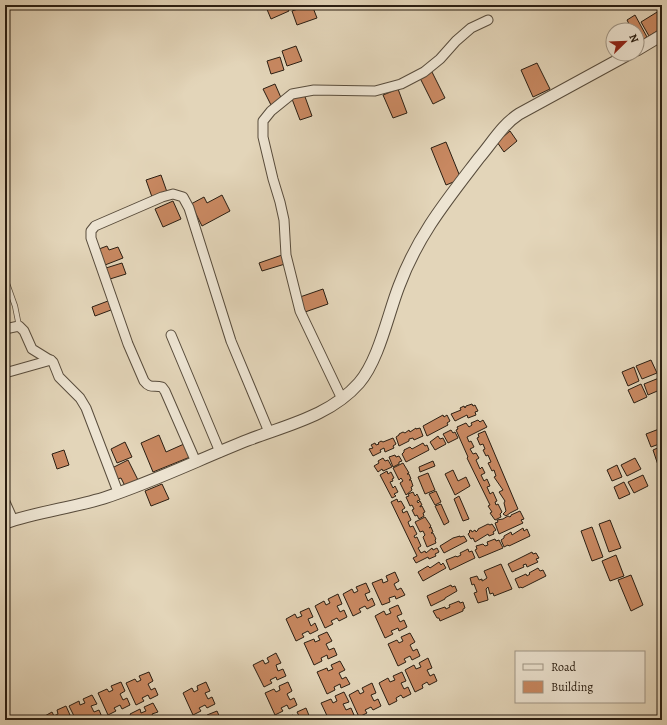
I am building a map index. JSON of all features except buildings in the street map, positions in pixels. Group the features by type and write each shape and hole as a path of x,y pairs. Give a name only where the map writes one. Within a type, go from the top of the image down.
{"street":[{"path":"342,398 300,311 286,255 284,220 263,137 263,121 271,111 292,94 314,90 375,91 401,84 424,72 440,59 456,41 471,28 488,20"},
{"path":"645,45 662,35"},
{"path":"5,502 9,521 72,507 118,492 269,432 310,418 342,398 367,373 374,358 399,285 410,258 422,236 434,217 503,126 519,114 614,62"},
{"path":"196,462 165,391 162,387 152,387 147,385 144,381 128,344 91,238 91,231 95,226 162,196 173,194 183,197 189,208 231,341 269,432"},
{"path":"5,329 19,326 24,331 32,348 53,362 59,377 80,398 86,408 118,492"},
{"path":"171,335 220,452"},
{"path":"5,373 51,360"}],"lane":[{"path":"5,278 15,306 19,326"}]}
